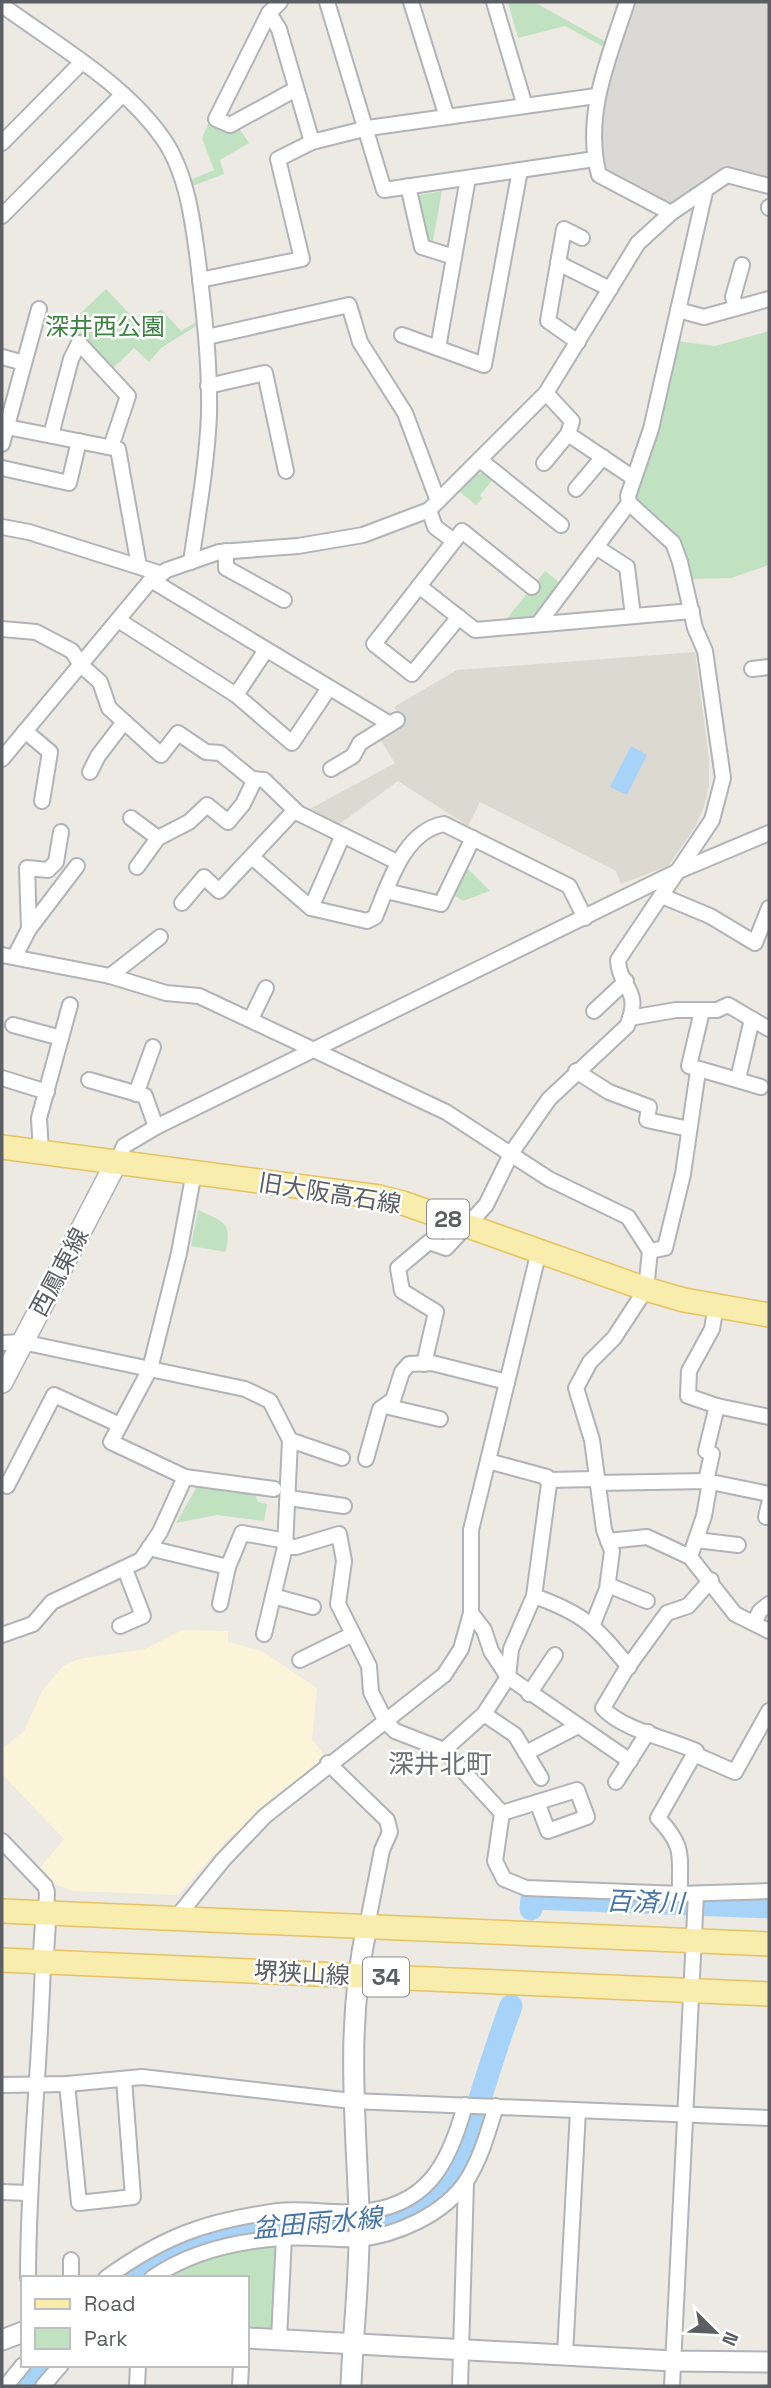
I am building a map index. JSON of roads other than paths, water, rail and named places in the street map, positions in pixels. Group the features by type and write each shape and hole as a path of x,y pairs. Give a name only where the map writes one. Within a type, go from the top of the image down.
{"main road":[{"name":"旧大阪高石線","path":"2,1147 379,1197 646,1289 716,1306 769,1315"},
{"name":"西鳳東線","path":"2,1382 12,1343 117,1161"},
{"name":"堺狭山線","path":"2,1911 769,1944"},
{"name":"堺狭山線","path":"2,1960 769,1994"}],"street":[{"path":"280,2 269,13 216,119 230,125 296,89"},
{"path":"327,2 368,128 384,190 595,159"},
{"path":"411,2 447,117"},
{"path":"494,2 525,106"},
{"path":"627,2 596,96 595,159 599,175 671,214"},
{"path":"2,5 122,94 165,141 184,187 193,222 207,337 208,386 206,457 191,562"},
{"path":"269,13 279,29 312,142"},
{"path":"2,143 81,63"},
{"path":"2,216 122,94"},
{"path":"200,280 302,259 278,159 312,142 368,128 596,96"},
{"path":"402,335 484,365 520,170"},
{"path":"2,760 80,664 157,577 226,551 298,546 363,535 433,505 546,393 638,243 671,214 727,175 769,186"},
{"path":"438,348 468,178"},
{"path":"408,186 422,247 454,257"},
{"path":"539,623 629,503 632,477 651,429 705,192"},
{"path":"578,342 548,321 564,229 582,237"},
{"path":"558,263 610,289"},
{"path":"736,308 733,298 742,265"},
{"path":"678,310 704,317 769,299"},
{"path":"207,337 349,305 360,342 405,413 433,505 435,527 454,541"},
{"path":"2,444 39,309"},
{"path":"51,435 71,359 79,344 128,396 111,447"},
{"path":"2,357 24,363"},
{"path":"208,386 265,373 286,471"},
{"path":"544,463 568,434 572,421 546,393"},
{"path":"7,426 118,449 139,566"},
{"path":"568,434 632,477"},
{"path":"2,468 69,483 79,441"},
{"path":"576,489 603,457"},
{"path":"481,460 561,525"},
{"path":"424,1364 436,1311 402,1291 398,1268 429,1242 446,1248 490,1199 512,1152 549,1099 626,1026 630,1018 632,993 618,966 621,952 712,820 723,778 705,651 673,543 629,503"},
{"path":"2,527 29,532 139,566 266,650 329,688 394,722 360,743 353,756 331,769"},
{"path":"459,617 412,674 374,644 462,531 532,587"},
{"path":"596,547 627,567 633,616"},
{"path":"226,551 226,568 284,600"},
{"path":"419,586 475,630 692,611"},
{"path":"118,620 236,695 292,743 329,688"},
{"path":"2,629 36,632 72,651 80,664 100,682 109,708 161,755 178,733 206,752 219,753 255,779 264,780 295,810 342,837 397,862"},
{"path":"236,695 266,650"},
{"path":"752,669 769,669"},
{"path":"90,772 98,756 124,722"},
{"path":"25,732 50,752 42,801"},
{"path":"137,867 158,838 189,822 207,805 228,821 243,804 255,779"},
{"path":"182,903 204,877 219,891 295,810"},
{"path":"131,818 158,838"},
{"path":"252,856 311,908 367,921 375,917 397,862 430,826 444,824 569,886 585,918"},
{"path":"29,929 27,868 48,870 56,862 61,832"},
{"path":"117,1161 124,1146 156,1127 676,872 769,833"},
{"path":"311,908 342,837"},
{"path":"386,891 441,904 473,838"},
{"path":"77,866 8,956 110,976 166,993 199,996 446,1112 558,1184 628,1217 650,1251 646,1289 614,1338 590,1362 576,1388 592,1440 597,1481 612,1551 608,1586 593,1624"},
{"path":"662,896 709,916 755,943 769,908"},
{"path":"110,976 160,937"},
{"path":"594,1011 626,981"},
{"path":"251,1019 266,988"},
{"path":"41,1152 39,1118 71,1005"},
{"path":"630,1018 676,1010 717,1010 727,1005 769,1029"},
{"path":"702,1011 689,1066 698,1071 761,1087"},
{"path":"738,1079 752,1019"},
{"path":"13,1025 61,1038"},
{"path":"136,1094 153,1047"},
{"path":"576,1071 609,1093 649,1107 647,1120 689,1129"},
{"path":"650,1251 665,1248 683,1174 698,1071"},
{"path":"2,1078 47,1092"},
{"path":"89,1080 145,1096 156,1127"},
{"path":"194,1172 179,1253 150,1369 111,1442 185,1477 274,1489"},
{"path":"177,1917 257,1824 328,1763 386,1722 444,1675 461,1649 471,1613 471,1530 539,1251"},
{"path":"716,1306 712,1329 689,1371 688,1396 769,1417"},
{"path":"12,1343 245,1389 270,1401 290,1440 289,1498 286,1544 264,1634"},
{"path":"366,1459 380,1409 393,1399 402,1372 409,1364 424,1364 507,1382"},
{"path":"2,1483 7,1486 54,1395 120,1425"},
{"path":"690,1557 708,1482 712,1454 706,1451 717,1405"},
{"path":"385,1406 440,1419"},
{"path":"290,1440 342,1458"},
{"path":"444,1749 484,1714 508,1677 512,1649 534,1595 547,1477 488,1461"},
{"path":"2,1635 33,1623 52,1602 141,1560 185,1477"},
{"path":"547,1480 708,1482 769,1494"},
{"path":"289,1498 344,1506"},
{"path":"769,1504 766,1517 769,1517"},
{"path":"220,1604 228,1567 242,1533 296,1547 339,1534 344,1561 338,1604 351,1635 369,1666 371,1692 386,1722 395,1731 444,1749 502,1813"},
{"path":"608,1541 647,1537 690,1557 711,1580 735,1614 743,1620 755,1621 769,1631"},
{"path":"696,1540 738,1545"},
{"path":"149,1548 228,1567"},
{"path":"120,1626 143,1616 125,1569"},
{"path":"680,1894 679,1845 676,1837 658,1818 696,1751 648,1731 623,1725 603,1708 667,1613 688,1606 711,1580"},
{"path":"608,1586 647,1601"},
{"path":"534,1595 567,1608 593,1624 629,1667"},
{"path":"273,1596 313,1607"},
{"path":"755,1621 760,1611 769,1604"},
{"path":"471,1613 484,1630 491,1651 508,1677 630,1761"},
{"path":"300,1660 351,1635"},
{"path":"529,1694 555,1655"},
{"path":"694,1754 736,1772 769,1712"},
{"path":"484,1714 515,1735 541,1778"},
{"path":"526,1753 578,1726"},
{"path":"617,1782 648,1731"},
{"path":"328,1763 387,1820 390,1832 382,1850 356,1976 352,2101 358,2226 351,2386"},
{"path":"502,1813 537,1802"},
{"path":"502,1813 495,1861 504,1879 526,1888 680,1894 696,1897 769,1891"},
{"path":"2,1841 45,1886 47,1892 38,2086 28,2193 28,2276"},
{"path":"672,2386 696,1897"},
{"path":"2,2085 38,2086 142,2077 352,2101 769,2118"},
{"path":"66,2084 79,2203 133,2197 124,2079"},
{"path":"156,2276 201,2252 231,2244 358,2226 409,2198 440,2171 456,2140 467,2105"},
{"path":"109,2276 158,2243 207,2223 281,2211 358,2226 384,2234 415,2222 441,2207 466,2182 483,2150 494,2106"},
{"path":"565,2354 578,2111"},
{"path":"460,2386 466,2182"},
{"path":"2,2192 28,2193"},
{"path":"279,2339 284,2237"},
{"path":"71,2260 71,2276"},
{"path":"2,2340 21,2333"},
{"path":"248,2338 673,2361 769,2361"},
{"path":"6,2386 21,2367"},
{"path":"43,2386 59,2367"},
{"path":"137,2386 138,2367"},
{"path":"240,2386 241,2367"}],"water":[{"path":"631,746 647,755 627,795 610,787"}],"waterway":[{"name":"百済川","path":"531,1909 532,1898 769,1907"},
{"name":"盆田雨水線","path":"128,2276 156,2257 215,2234 273,2224 369,2222 414,2209 434,2196 457,2169 465,2151 511,2006"},
{"name":"盆田雨水線","path":"22,2386 37,2367"}],"district":[{"name":"深井北町","path":"440,1764"}],"park label":[{"name":"深井西公園","path":"105,326"}]}
